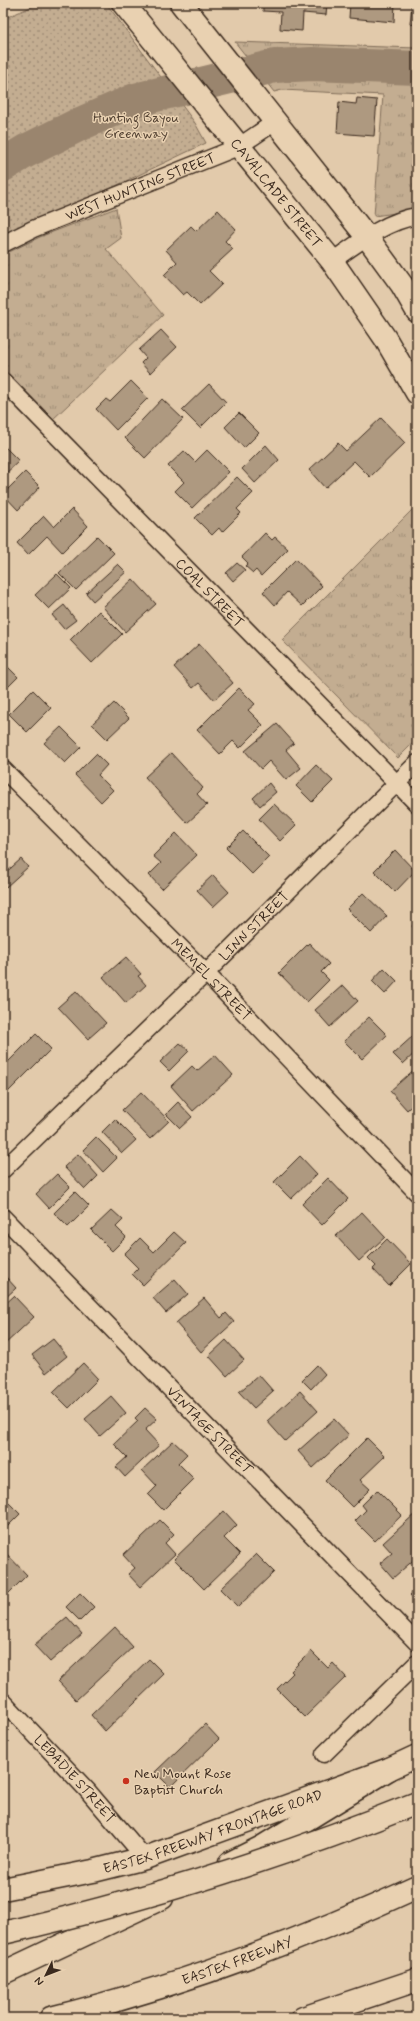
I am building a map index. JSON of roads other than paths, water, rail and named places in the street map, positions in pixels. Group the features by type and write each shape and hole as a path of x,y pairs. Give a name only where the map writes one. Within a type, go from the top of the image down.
{"main road":[{"name":"CAVALCADE STREET","path":"123,3 238,147 332,261 385,338 417,393"},
{"path":"181,3 367,237 402,285 417,311"},
{"name":"EASTEX FREEWAY FRONTAGE ROAD","path":"3,1889 93,1871 145,1858 389,1769 417,1756"},
{"path":"3,1973 110,1923 262,1847 389,1769"},
{"path":"3,1933 80,1915 213,1878 291,1852 417,1803"},
{"name":"EASTEX FREEWAY","path":"51,2018 142,1992 210,1970 335,1922 417,1887"},
{"path":"303,2018 417,1980"}],"street":[{"name":"WEST HUNTING STREET","path":"3,244 33,229 238,147 275,122"},
{"path":"332,261 367,237 402,218 417,216"},
{"name":"COAL STREET","path":"3,381 417,804"},
{"name":"LINN STREET","path":"3,1170 206,973 398,784 417,763"},
{"name":"MEMEL STREET","path":"3,769 206,973 417,1193"},
{"name":"VINTAGE STREET","path":"3,1217 417,1643"},
{"path":"324,1754 417,1663"},
{"name":"LEBADIE STREET","path":"3,1701 87,1790 145,1858"}],"waterway":[{"path":"3,165 26,151 78,125 135,100 275,66 312,64 417,68"}],"place":[{"name":"New Mount Rose Baptist Church","path":"126,1781"}],"park label":[{"name":"Hunting Bayou Greenway","path":"136,126"}]}
